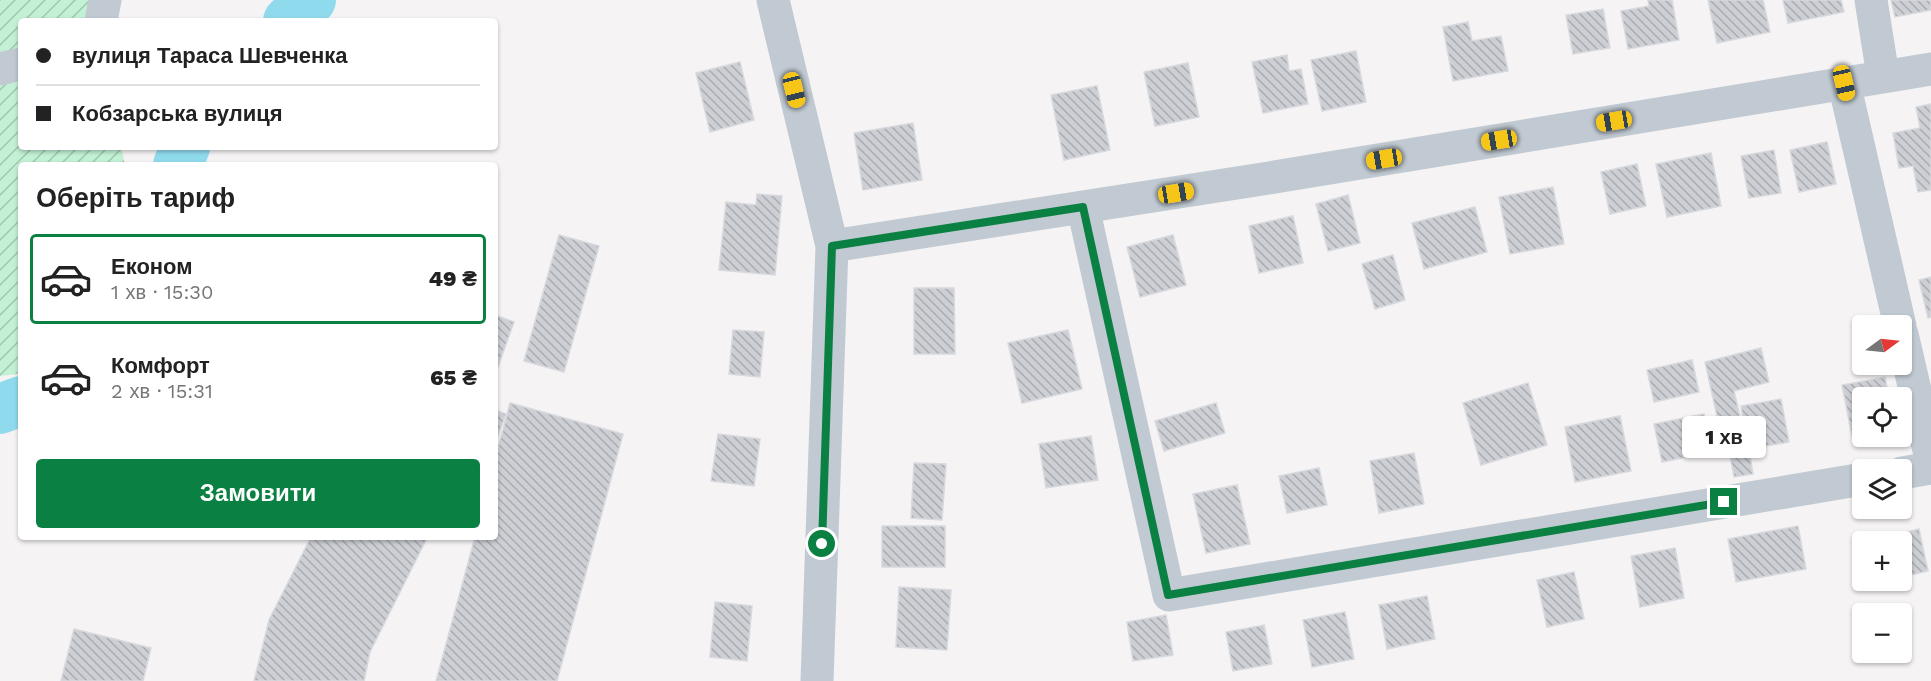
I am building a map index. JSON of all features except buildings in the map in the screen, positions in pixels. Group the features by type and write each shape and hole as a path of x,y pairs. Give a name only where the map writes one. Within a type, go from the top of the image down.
{"street":[{"path":"102,18 105,0"},
{"path":"772,0 832,246 817,681"},
{"path":"1871,0 1883,76"},
{"path":"0,69 18,65"},
{"path":"832,246 1931,69"},
{"path":"1844,83 1897,315"},
{"path":"1083,207 1168,595 1852,481"},
{"path":"1912,375 1931,459"},
{"path":"1912,471 1931,468"}],"green space":[{"path":"0,0 93,0 96,18 18,18 18,150 122,150 124,162 18,162 18,372 0,376"}],"waterway":[{"path":"291,18 311,0"},
{"path":"179,162 184,150"},
{"path":"0,409 18,402"}],"route":[{"path":"822,544 832,246 1083,207 1168,595 1724,502"}]}
